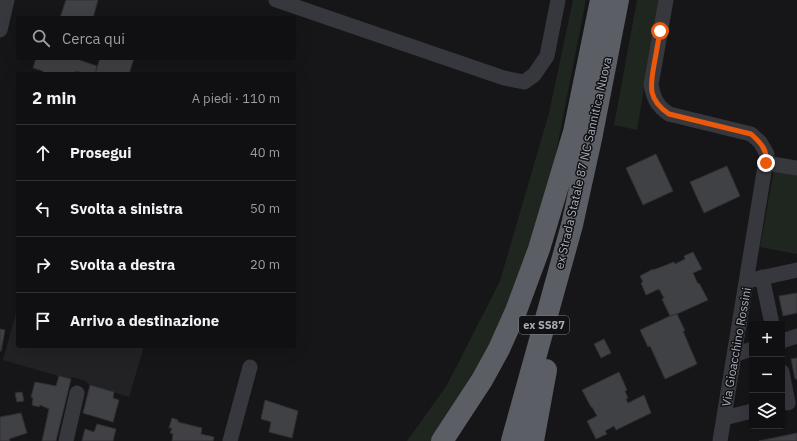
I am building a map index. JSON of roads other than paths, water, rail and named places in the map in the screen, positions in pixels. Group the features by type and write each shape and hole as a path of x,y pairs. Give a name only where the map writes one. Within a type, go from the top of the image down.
{"highway":[{"path":"593,44 594,0"},
{"name":"ex Strada Statale 87 NC Sannitica Nuova","path":"514,433 572,225 593,44 601,0"},
{"name":"ex Strada Statale 87 NC Sannitica Nuova","path":"582,136 618,0"},
{"path":"442,441 482,380 516,312 582,136 611,80 629,0"},
{"path":"533,441 549,350 565,277 572,225"}],"street":[{"path":"0,30 7,0"},
{"path":"276,0 504,78 524,82 534,75 547,56 558,0"},
{"path":"666,0 650,85 654,98 661,108 669,114 751,134 760,142 767,154 747,281"},
{"path":"766,163 797,168"},
{"name":"Via Gioacchino Rossini","path":"720,441 747,281 797,270"},
{"path":"762,277 771,321"},
{"path":"785,340 797,336"},
{"path":"734,355 749,351"},
{"path":"230,441 250,367"},
{"path":"785,385 789,402"},
{"path":"66,441 77,393"},
{"path":"724,418 749,412"}]}
